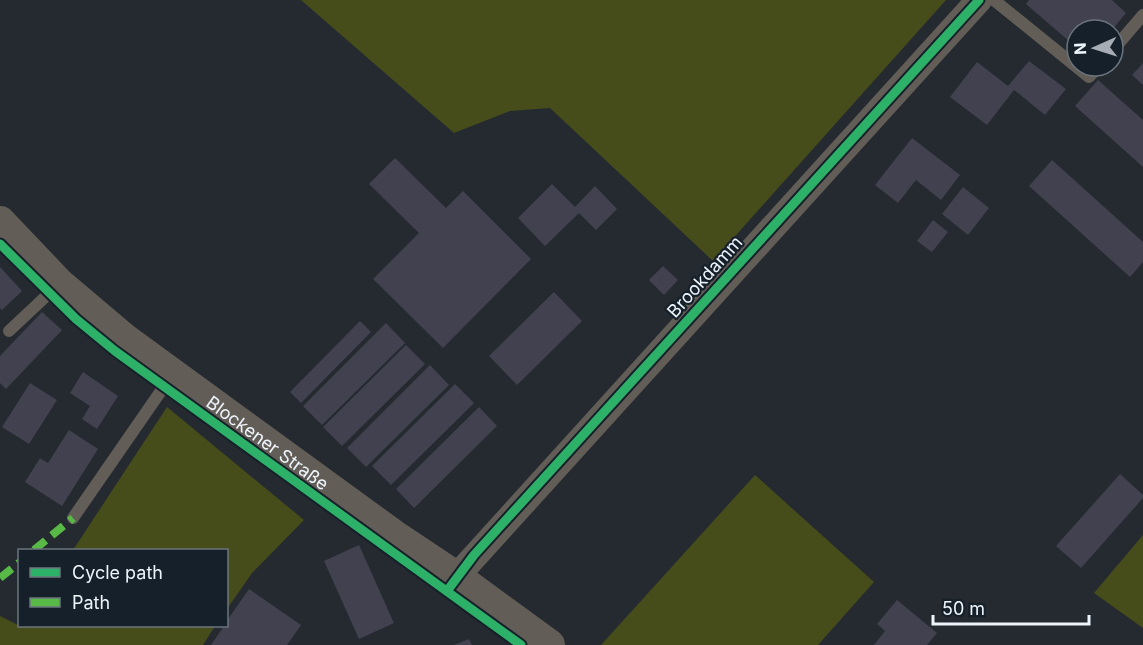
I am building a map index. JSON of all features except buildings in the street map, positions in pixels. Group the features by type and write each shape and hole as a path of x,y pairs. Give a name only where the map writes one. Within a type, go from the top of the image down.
{"street":[{"name":"Brookdamm","path":"456,577 979,0"},
{"name":"Blockener Straße","path":"0,222 59,284 124,339 393,535 456,577 549,645"}],"lane":[{"path":"994,0 1065,58"},
{"path":"1125,36 1143,15"},
{"path":"9,331 59,284"},
{"path":"73,518 173,374"}],"green space":[{"path":"301,0 946,0 713,261 550,108 510,111 454,133"},
{"path":"167,407 304,520 252,573 228,608 228,549 74,549"},
{"path":"755,475 874,582 818,645 601,645"},
{"path":"1143,535 1143,628 1094,593"},
{"path":"0,616 18,627 214,627 203,645 0,645"}],"marked path":[{"path":"35,549 73,518"},
{"path":"0,578 18,564"}],"cycle path":[{"path":"447,591 474,555 979,0"},
{"path":"0,244 76,319 115,351 521,645"}]}
